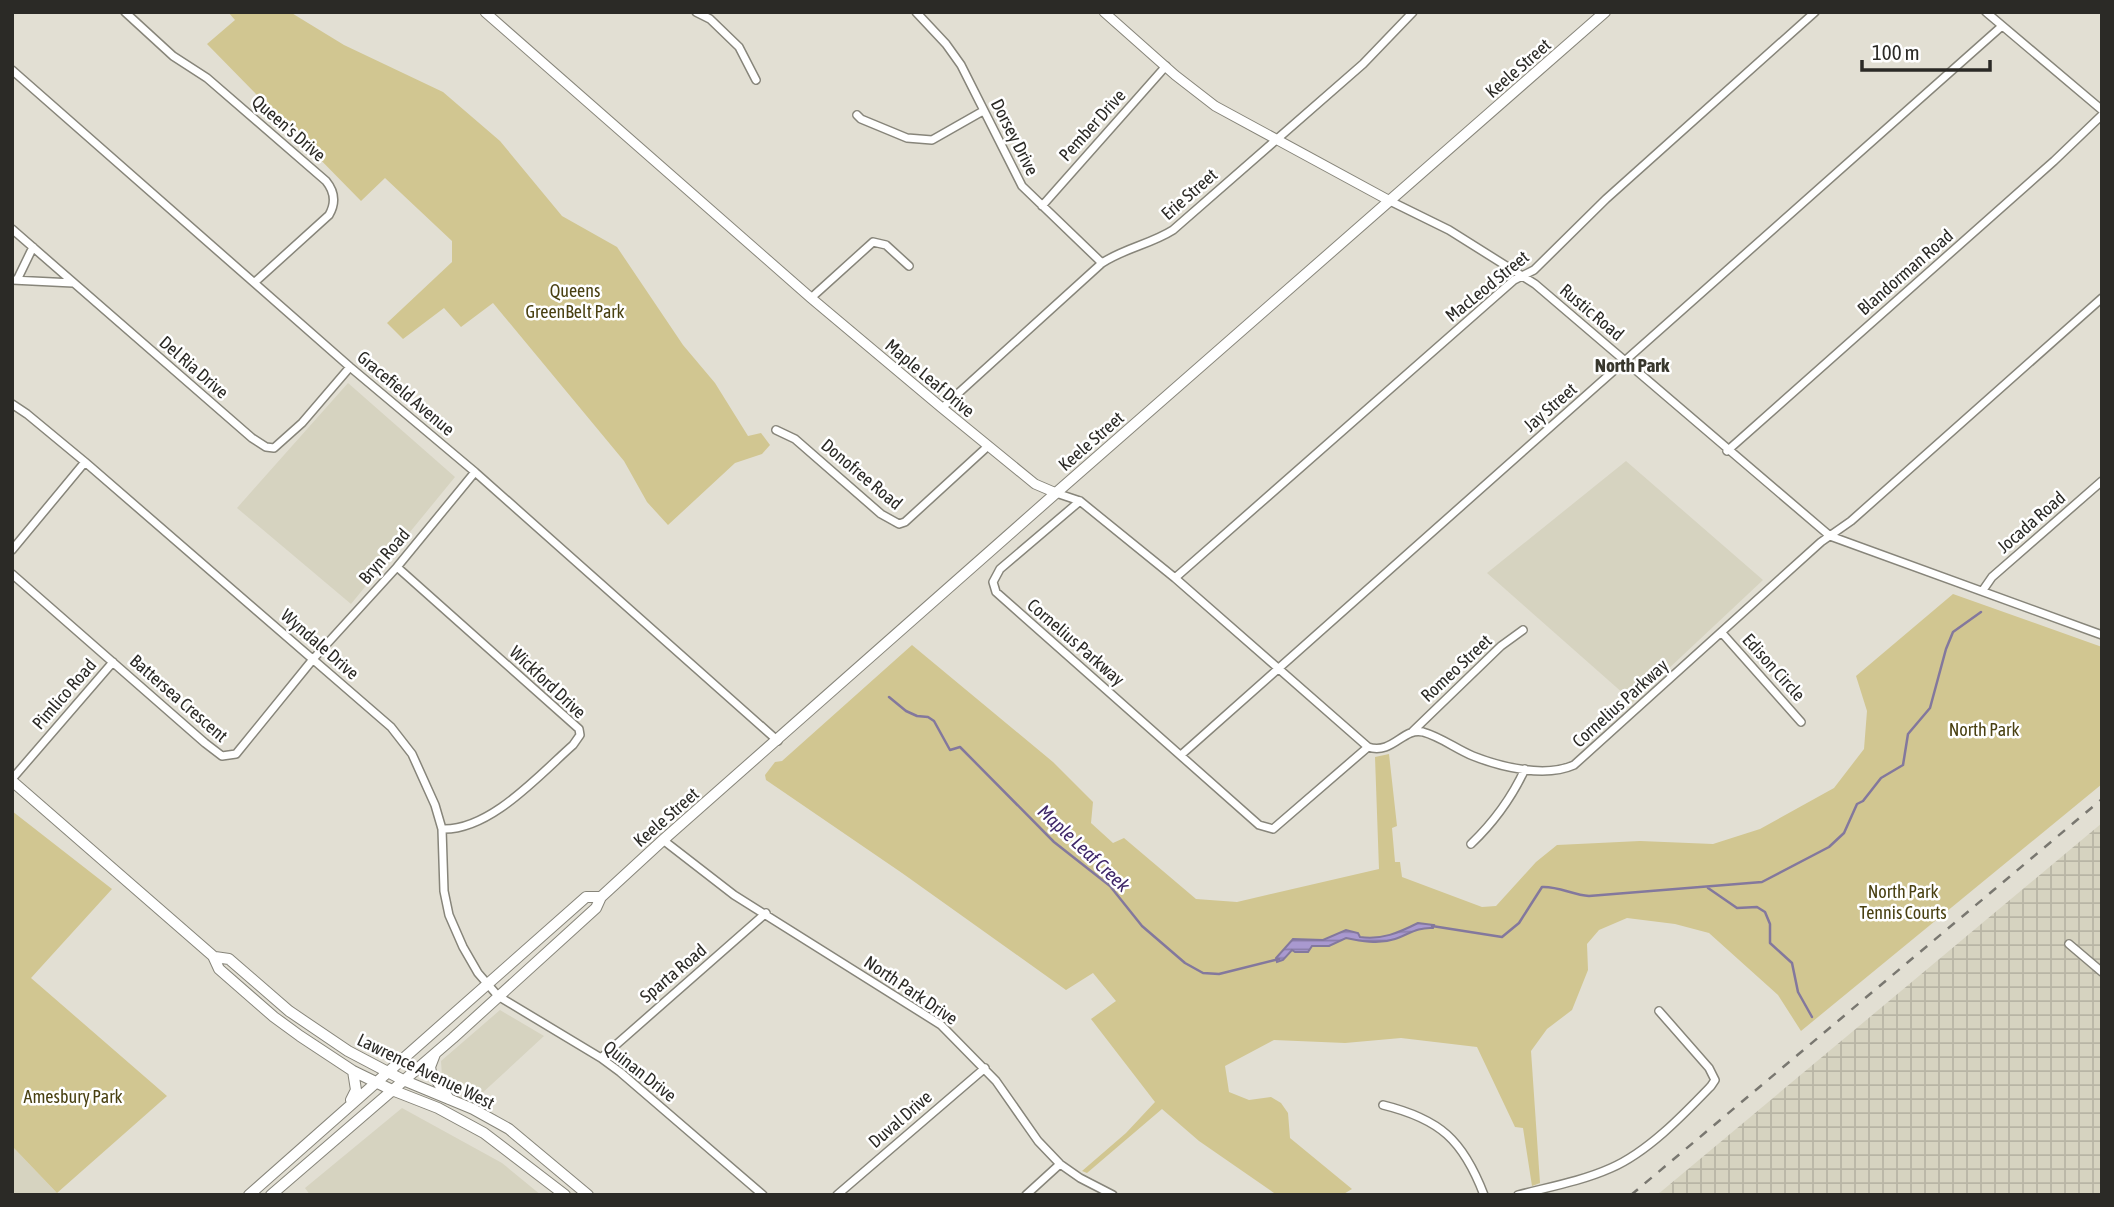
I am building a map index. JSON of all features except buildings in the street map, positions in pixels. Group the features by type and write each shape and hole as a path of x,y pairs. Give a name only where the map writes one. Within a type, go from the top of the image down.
{"main road":[{"name":"Keele Street","path":"271,1195 596,908 601,897 663,841 1605,12"},
{"name":"Lawrence Avenue West","path":"12,780 215,957 219,969 274,1017 353,1070 392,1090 438,1108 484,1133 565,1195"},
{"name":"Keele Street","path":"249,1195 586,897 601,897"},
{"name":"Lawrence Avenue West","path":"215,957 229,959 289,1011 348,1051 403,1080 473,1109 509,1129 588,1195"},
{"path":"437,1051 430,1067 433,1078 450,1100"},
{"path":"348,1107 356,1090 353,1070"},
{"path":"542,1175 548,1160"},
{"path":"278,1168 289,1179"}],"street":[{"name":"Queen's Drive","path":"125,12 175,58 207,78 325,180 332,190 334,203 329,215 256,282"},
{"name":"Maple Leaf Drive","path":"485,12 811,298 988,447 1035,484 1080,500 1175,578 1368,747"},
{"path":"696,12 710,19 739,47 756,80"},
{"name":"Dorsey Drive","path":"916,12 954,55 1021,186 1102,263"},
{"name":"Rustic Road","path":"1104,12 1215,106 1449,230 1524,277 1830,536 2102,635"},
{"name":"Erie Street","path":"942,408 1102,263 1126,249 1165,235 1173,229 1363,64 1413,12"},
{"name":"MacLeod Street","path":"1175,578 1514,280 1534,270 1606,199 1815,12"},
{"path":"1986,12 2102,110"},
{"name":"Jay Street","path":"1181,755 2002,26"},
{"name":"Pember Drive","path":"1042,206 1166,66"},
{"name":"Gracefield Avenue","path":"12,70 350,367 475,472 778,741"},
{"path":"858,115 861,119 907,138 932,140 984,111"},
{"name":"Blandorman Road","path":"1727,451 2102,116"},
{"name":"Del Ria Drive","path":"12,229 252,438 266,447 274,449 290,436 350,367"},
{"path":"811,298 873,242 886,245 909,266"},
{"path":"33,247 15,280 74,284"},
{"name":"Cornelius Parkway","path":"1080,500 1000,569 993,582 996,592 1259,825 1273,829 1368,747 1385,748 1413,731 1436,737 1472,756 1525,769 1545,771 1573,765 2102,298"},
{"name":"Wyndale Drive","path":"12,404 85,462 314,659 381,718 406,746 423,776 442,829 444,891 449,915 463,947 488,985"},
{"name":"Donofree Road","path":"776,429 795,439 881,514 899,524 905,522 988,447"},
{"path":"12,550 85,462"},
{"name":"Bryn Road","path":"314,659 397,567 475,472"},
{"name":"Jocada Road","path":"1983,590 1992,578 2102,481"},
{"name":"Wickford Drive","path":"397,567 579,729 580,735 573,745 489,817 465,827 442,829"},
{"name":"Battersea Crescent","path":"12,574 222,756 236,754 314,659"},
{"name":"Romeo Street","path":"1413,731 1492,654 1523,629"},
{"name":"Edison Circle","path":"1722,633 1801,722"},
{"name":"Pimlico Road","path":"12,780 113,662"},
{"path":"1471,844 1500,811 1525,769"},
{"name":"North Park Drive","path":"663,841 717,884 941,1025 985,1068 1038,1141 1060,1164 1113,1195"},
{"name":"Sparta Road","path":"601,1058 766,913"},
{"path":"2069,944 2102,971"},
{"name":"Quinan Drive","path":"488,985 498,996 601,1058 763,1195"},
{"path":"1518,1195 1614,1167 1638,1153 1711,1086 1715,1080 1709,1068 1659,1011"},
{"name":"Duval Drive","path":"836,1195 985,1068"},
{"path":"1383,1105 1426,1118 1451,1136 1473,1166 1484,1195"},
{"path":"1026,1195 1060,1164"}],"shaded area":[{"path":"348,383 455,477 351,604 237,508"},
{"path":"1626,461 1763,580 1633,702 1487,573"},
{"path":"2102,823 2102,1195 1657,1195"},
{"path":"1418,923 1434,925 1433,928 1418,930 1388,941 1370,942 1346,938 1329,946 1312,946 1308,952 1292,950 1283,960 1277,962 1276,958 1293,939 1323,940 1346,930 1358,933 1360,937 1383,937"},
{"path":"500,1010 544,1036 479,1096 442,1076 441,1061"},
{"path":"402,1108 502,1163 541,1195 310,1195 305,1188"},
{"path":"12,1146 57,1193 12,1195"}],"green space":[{"name":"Queens GreenBelt Park","path":"228,12 290,12 344,45 443,92 500,141 562,216 617,247 683,345 715,383 748,436 761,433 770,445 762,454 735,463 668,525 647,502 624,461 493,303 461,327 444,308 403,339 387,323 452,262 452,241 385,178 361,201 207,44 235,20"},
{"name":"North Park","path":"1953,594 2102,647 2102,784 1801,1031 1778,995 1709,933 1675,924 1627,918 1599,930 1587,944 1588,970 1572,1010 1547,1029 1531,1051 1540,1183 1532,1186 1523,1128 1515,1127 1477,1047 1401,1038 1345,1043 1274,1040 1225,1066 1229,1092 1249,1100 1271,1097 1281,1103 1288,1113 1290,1138 1352,1189 1342,1195 1277,1195 1199,1141 1162,1109 1087,1173 1082,1171 1126,1133 1155,1102 1091,1019 1116,1001 1093,973 1066,990 766,780 765,775 775,762 782,761 912,645 1053,762 1093,802 1091,823 1113,843 1124,838 1196,899 1237,902 1379,869 1375,757 1389,754 1397,826 1392,828 1395,862 1400,862 1402,877 1482,907 1496,906 1536,862 1557,845 1640,841 1713,844 1760,829 1834,788 1864,749 1867,711 1856,676"},
{"name":"Amesbury Park","path":"12,811 112,889 31,978 167,1096 57,1193 12,1146"}],"waterway":[{"path":"1432,926 1502,937 1519,923 1542,887 1589,896 1762,882 1829,847 1844,833 1857,804 1863,801 1881,778 1903,765 1908,734 1930,708 1953,632 1981,612"},
{"name":"Maple Leaf Creek","path":"889,697 906,711 934,721 950,750 960,747 1054,842 1110,886 1142,926 1185,963 1203,973 1219,974 1279,959"},
{"path":"1708,888 1737,908 1757,907 1765,912 1770,924 1770,943 1792,963 1798,992 1812,1017"}],"railway":[{"path":"1631,1195 2102,799"}],"district":[{"name":"North Park","path":"1632,365"}],"park label":[{"name":"North Park Tennis Courts","path":"1903,901"}]}
